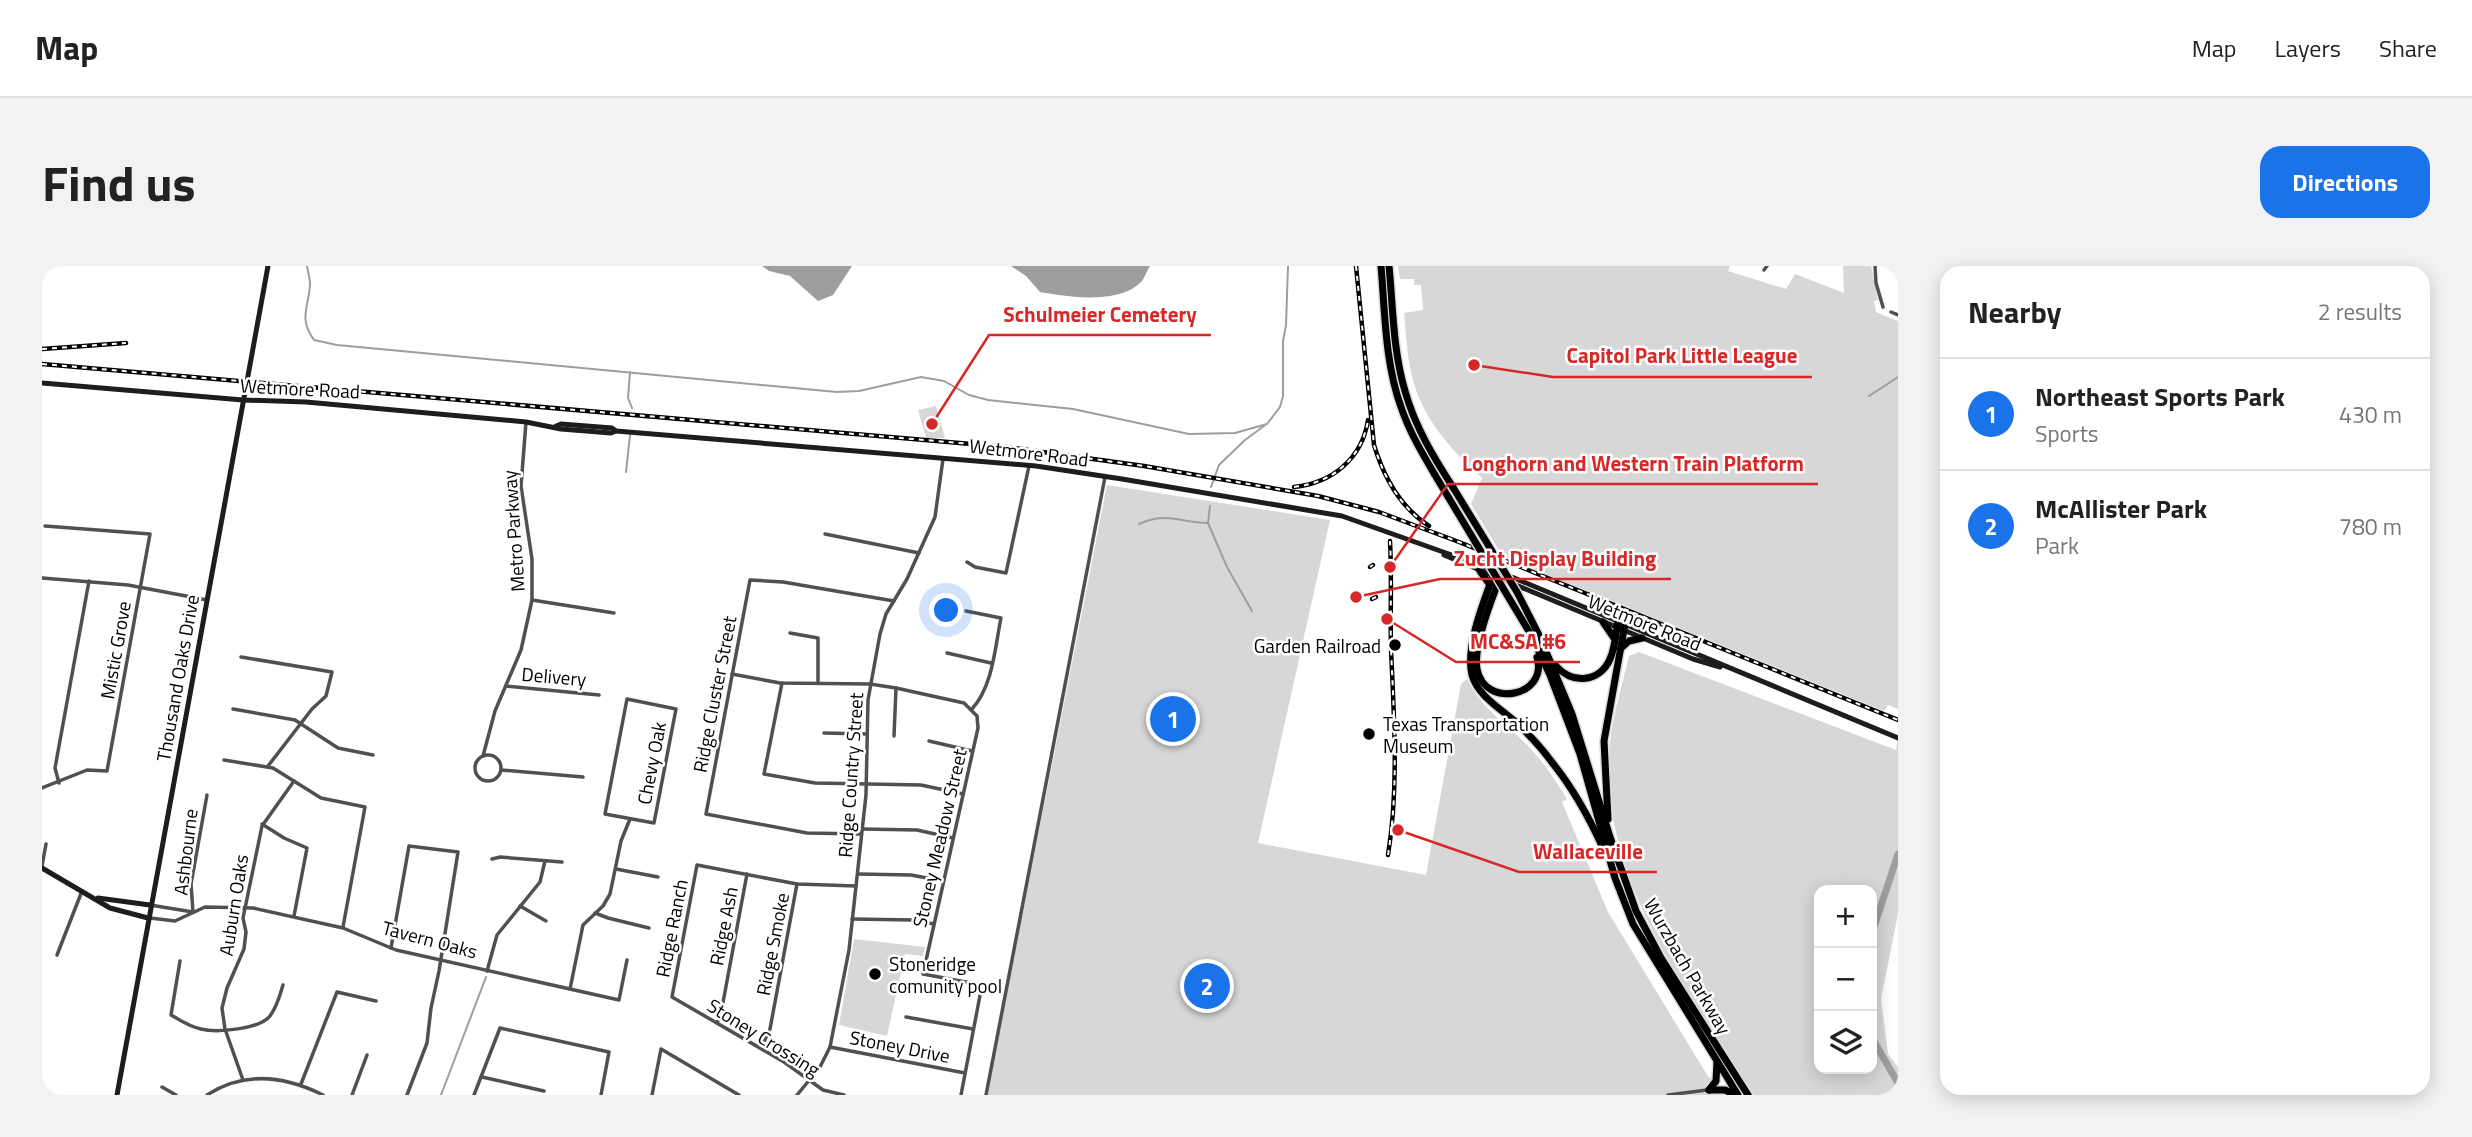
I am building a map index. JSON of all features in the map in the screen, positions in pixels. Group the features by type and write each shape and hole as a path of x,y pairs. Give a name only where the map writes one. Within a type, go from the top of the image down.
{"highway":[{"name":"Wurzbach Parkway","path":"1381,266 1391,365 1400,404 1415,441 1530,633 1550,675 1580,754 1615,878 1638,935 1737,1095"},
{"name":"Wurzbach Parkway","path":"1389,266 1399,361 1405,391 1426,444 1517,592 1540,637 1587,758 1627,890 1648,934 1748,1095"},
{"path":"1480,571 1490,585"},
{"path":"1498,575 1477,665 1480,676 1490,690 1510,695 1533,683 1539,662 1530,633"},
{"path":"1498,575 1490,585 1473,647 1473,678 1483,694 1533,740 1569,784 1588,817 1615,878"},
{"path":"1493,595 1505,586 1514,585"},
{"path":"1602,622 1615,640"},
{"path":"1550,661 1567,676 1578,680 1588,679 1606,666 1621,625"},
{"path":"1610,837 1604,741 1621,625"},
{"path":"1619,650 1629,641 1642,638"},
{"path":"1709,1090 1717,1077 1717,1061"},
{"path":"1709,1090 1725,1090 1737,1095"}],"main road":[{"name":"Thousand Oaks Drive","path":"117,1095 268,266"},
{"name":"Wetmore Road","path":"42,383 243,401 306,402 1030,466 1315,510 1342,516 1430,547 1621,625 1696,652 1733,671 1898,738"},
{"name":"Wetmore Road","path":"1430,547 1602,622 1621,625 1642,638 1693,659 1733,671"},
{"name":"Tavern Oaks","path":"42,867 110,908 148,918"},
{"name":"Tavern Oaks","path":"95,898 150,905"}],"street":[{"path":"1875,266 1876,283 1884,307"},
{"path":"1891,312 1898,315"},
{"name":"Metro Parkway","path":"482,756 492,721 521,650 532,600 531,559 521,486 526,422"},
{"name":"Ridge Country Street","path":"797,1095 824,1060 830,1047 849,950 867,784 870,684 880,634 886,614 919,553 937,508 943,459"},
{"path":"967,562 975,567 1006,573 1030,466"},
{"path":"986,1095 1105,477"},
{"name":"Mistic Grove","path":"44,526 150,534 107,771 87,771 59,783"},
{"path":"825,534 919,553"},
{"path":"42,578 140,587 207,600"},
{"name":"Ridge Cluster Street","path":"862,832 807,833 706,814 750,580 783,582 894,601"},
{"path":"42,788 59,783 55,768 89,582"},
{"path":"532,600 614,613"},
{"path":"732,674 782,683 870,684 958,702 972,709 983,695 1001,618 966,611"},
{"path":"790,633 818,638 818,683"},
{"path":"947,653 991,663"},
{"path":"242,657 332,672 326,696 268,766"},
{"path":"782,683 764,774 808,783 921,785 963,794"},
{"name":"Delivery","path":"506,686 599,695"},
{"path":"894,736 896,688"},
{"name":"Chevy Oak","path":"626,699 676,709 654,823 629,818 605,814 626,699"},
{"path":"233,709 287,717 302,722 338,748 373,755"},
{"name":"Stoney Meadow Street","path":"972,709 978,725 923,974 982,985 974,1029"},
{"path":"824,733 867,734"},
{"path":"929,741 972,751"},
{"path":"491,755 498,758 501,770 498,777 491,780 480,778 475,764 482,756 491,755"},
{"path":"224,760 268,766 281,771 321,798 365,807 343,928"},
{"path":"501,770 583,777"},
{"name":"Auburn Oaks","path":"243,1080 225,1029 224,998 244,949 246,907 262,824 295,781"},
{"name":"Ashbourne","path":"193,912 191,884 207,795"},
{"path":"570,989 583,925 610,894 621,841 629,818"},
{"path":"262,824 307,848 294,916"},
{"path":"862,832 917,830 953,838"},
{"path":"42,867 46,844"},
{"path":"391,948 409,846 458,852 427,1043 407,1095"},
{"path":"492,859 500,857 562,862"},
{"path":"487,971 497,935 540,882 545,861"},
{"name":"Ridge Ranch","path":"672,997 697,865 747,874"},
{"path":"616,869 658,877"},
{"path":"747,874 797,884 856,886"},
{"name":"Ridge Ash","path":"717,1023 747,874"},
{"path":"858,874 911,875 943,881"},
{"name":"Ridge Smoke","path":"761,1048 770,1029 797,884"},
{"path":"57,955 82,891"},
{"name":"Tavern Oaks","path":"150,905 193,912"},
{"name":"Tavern Oaks","path":"148,918 175,921 193,912 216,906 246,907 343,928 391,948 619,1000 626,960"},
{"path":"520,906 546,921"},
{"path":"595,913 649,928"},
{"path":"852,919 913,920 934,924"},
{"path":"180,961 171,1015 198,1029 255,1025 268,1018 275,1008 283,985"},
{"path":"301,1084 337,992 376,1001"},
{"name":"Stoney Crossing","path":"672,997 792,1067 822,1090 844,1095"},
{"path":"906,1017 974,1029 961,1095"},
{"path":"474,1095 500,1028 609,1052 601,1095"},
{"name":"Stoney Drive","path":"830,1047 965,1073"},
{"path":"652,1095 661,1049 739,1095"},
{"path":"352,1095 367,1055"},
{"path":"482,1077 544,1091"},
{"path":"206,1095 243,1080 274,1078 301,1084 323,1095"},
{"path":"162,1087 176,1095"},
{"path":"1668,1095 1709,1090"}],"shaded area":[{"path":"762,266 852,266 833,295 818,301 790,276 769,271"},
{"path":"1011,266 1150,266 1142,281 1132,289 1121,294 1093,297 1040,292 1026,276"},
{"path":"1398,266 1730,266 1728,271 1786,289 1795,274 1844,293 1843,266 1871,266 1878,300 1874,301 1876,312 1898,321 1898,709 1888,705 1884,711 1503,557 1471,504 1482,478 1438,431 1415,388 1404,313 1423,310 1421,285 1414,285 1414,279 1400,279"},
{"path":"936,406 945,438 926,438 918,410"},
{"path":"1107,485 1330,520 1258,843 1426,875 1461,684 1467,679 1484,705 1535,754 1567,799 1562,802 1608,912 1709,1078 1713,1077 1724,1095 987,1095"},
{"path":"1639,652 1896,750 1898,737 1898,914 1881,999 1888,1054 1898,1067 1898,1095 1754,1095 1674,970 1630,880 1616,832 1609,784 1611,734 1629,656"},
{"path":"854,939 925,947 923,956 905,954 887,1036 839,1025"}],"waterway":[{"path":"307,266 310,284 306,325 314,340 337,345 837,392 859,391 921,377 944,381 969,395 988,400 1073,409 1189,434 1235,433 1267,424 1280,407 1283,396 1283,341 1288,266"},
{"path":"630,372 628,398 632,408"},
{"path":"1869,396 1898,377"},
{"path":"1211,487 1219,465 1264,426"},
{"path":"626,472 630,435"},
{"path":"1210,506 1208,523 1227,567 1252,611"},
{"path":"1139,524 1157,518 1208,523"},
{"path":"1877,918 1898,854"},
{"path":"441,1095 486,977"},
{"path":"1877,1047 1898,1083"}],"railway":[{"path":"1356,266 1374,445 1394,491 1401,501 1429,526"},
{"path":"42,349 126,343"},
{"path":"42,364 1006,447 1144,466 1318,496 1379,512 1459,542 1898,720"},
{"path":"1294,487 1321,480 1343,467 1359,446 1368,420"},
{"path":"1388,855 1394,804 1395,752 1390,541"},
{"path":"1372,599 1376,597"}],"place":[{"name":"Capitol Park Little League","path":"1474,365"},
{"name":"Schulmeier Cemetery","path":"932,424"},
{"name":"Longhorn and Western Train Platform","path":"1390,567"},
{"name":"Zucht Display Building","path":"1356,597"},
{"name":"MC&SA #6","path":"1387,619"},
{"name":"Garden Railroad","path":"1395,645"},
{"name":"Northeast Sports Park","path":"1173,719"},
{"name":"Texas Transportation Museum","path":"1369,734"},
{"name":"Wallaceville","path":"1398,830"},
{"name":"Stoneridge comunity pool","path":"875,974"},
{"name":"McAllister Park","path":"1207,986"}]}
